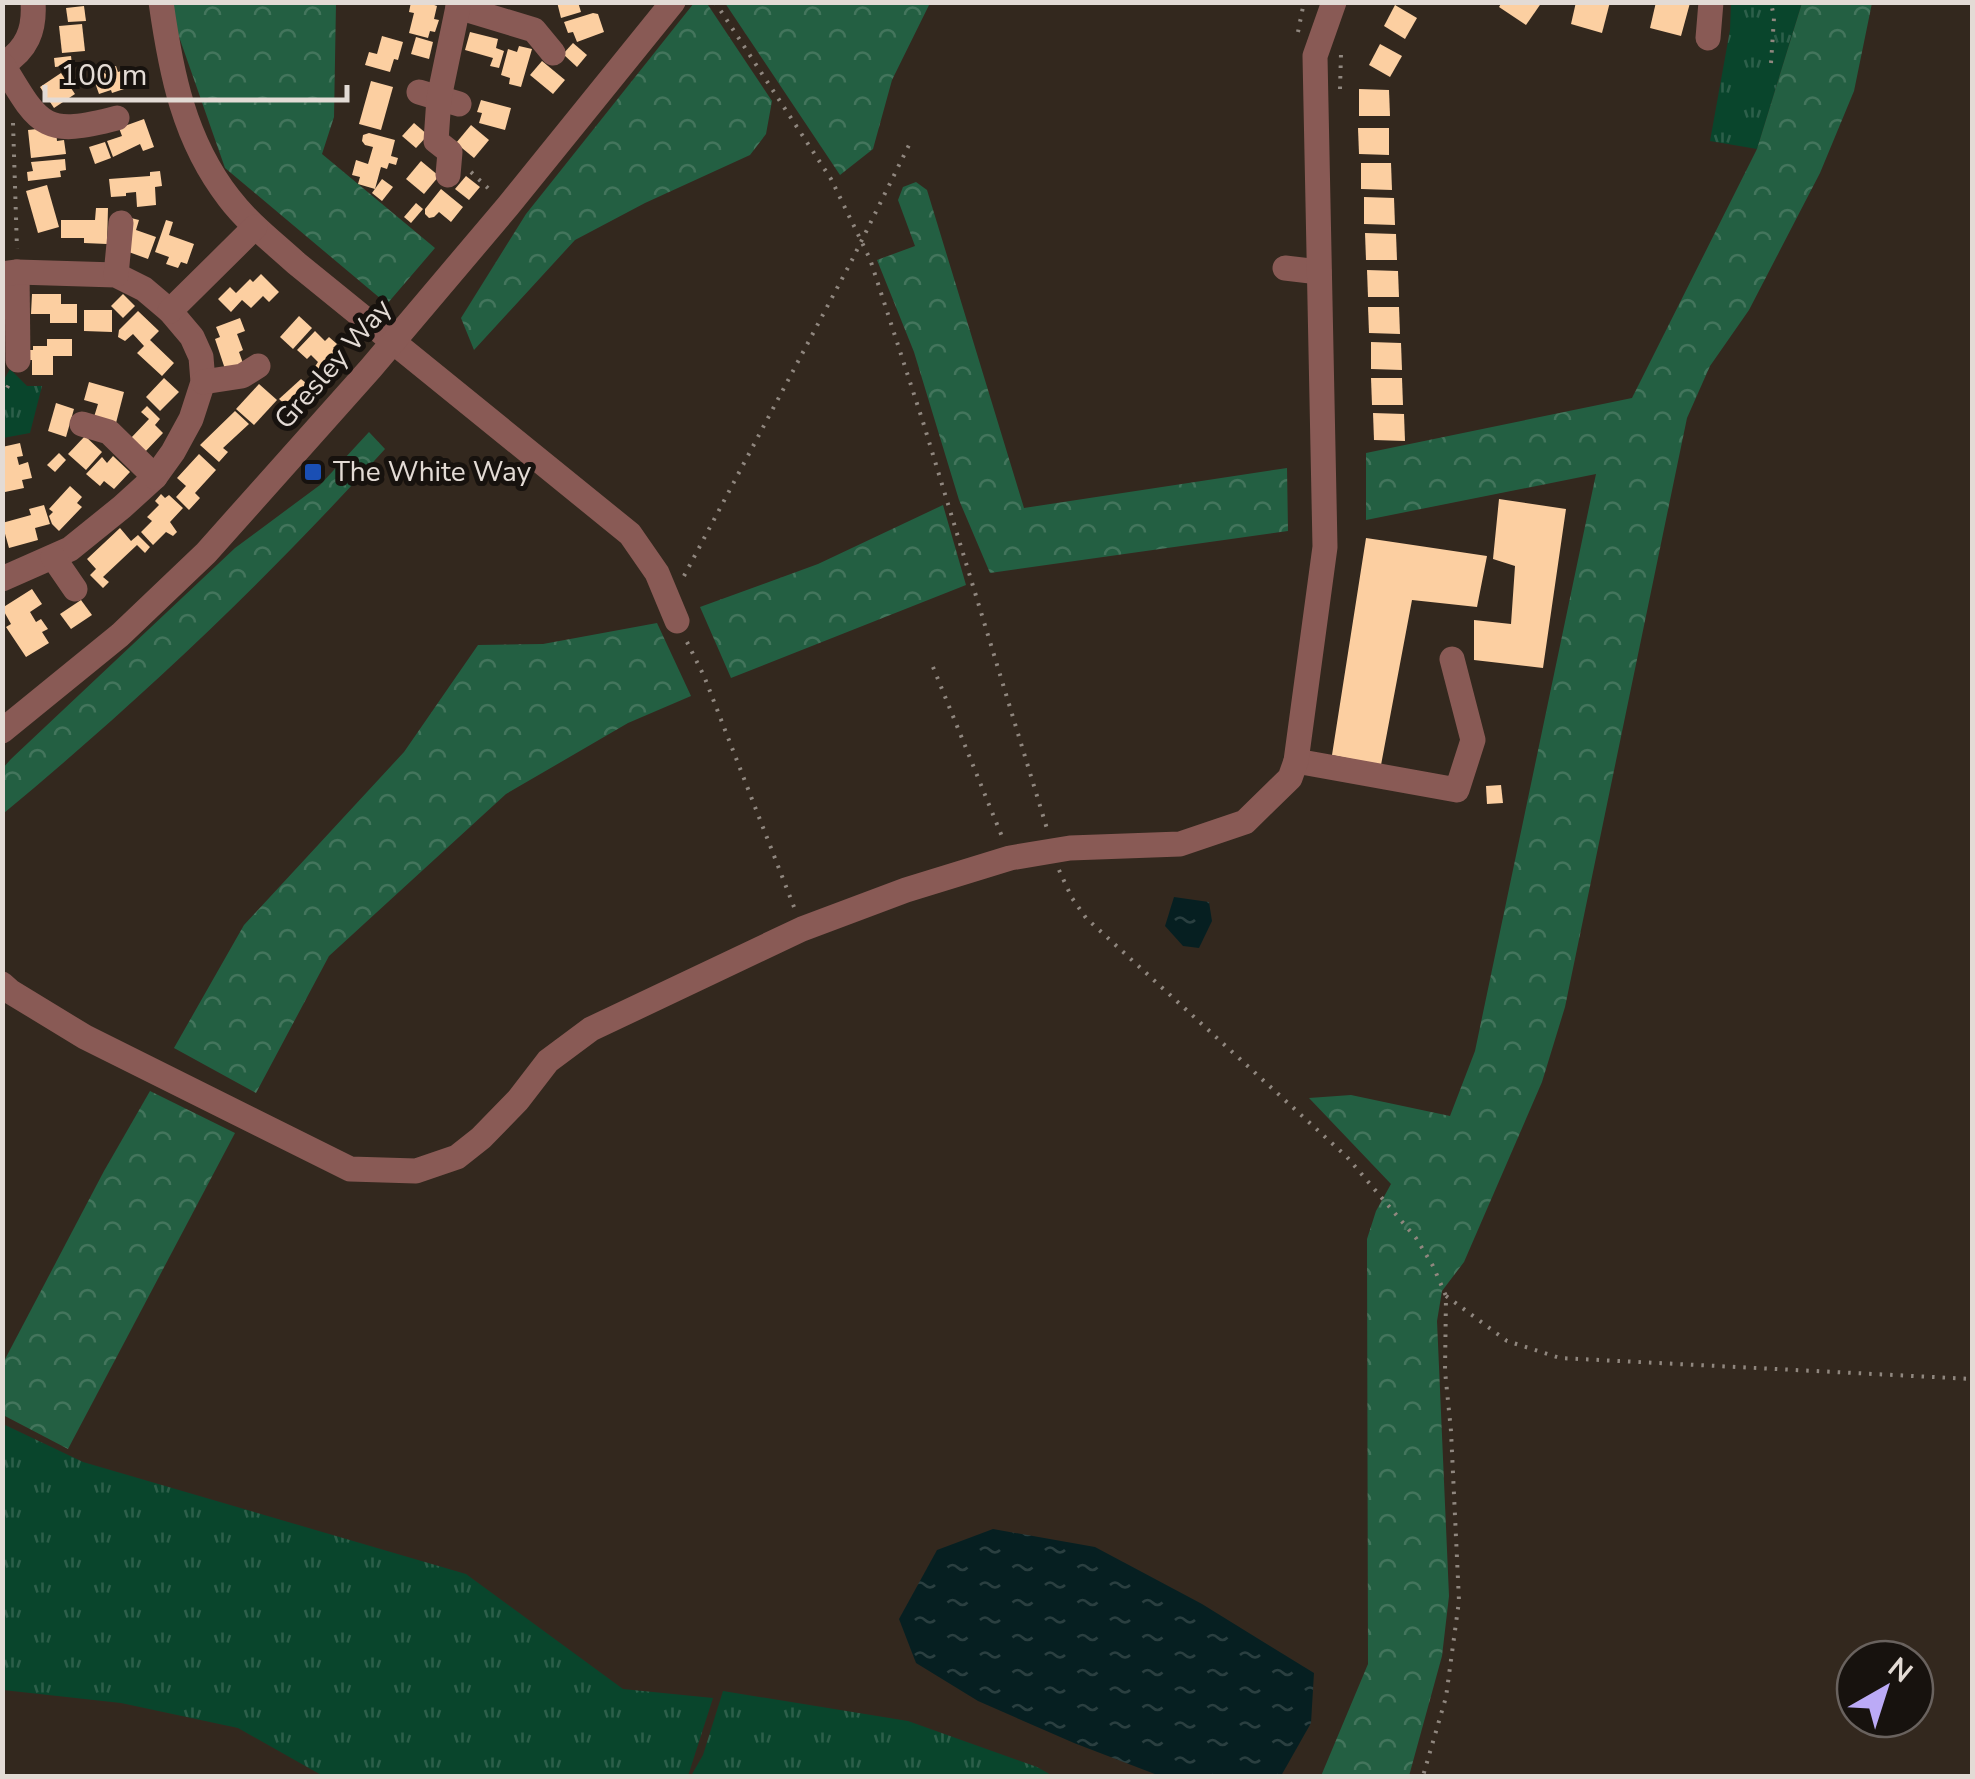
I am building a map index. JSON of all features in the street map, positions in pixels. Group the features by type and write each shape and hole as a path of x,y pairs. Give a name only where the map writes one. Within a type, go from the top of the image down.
{"street":[{"path":"33,2 29,38 18,54 3,65 26,103 54,127 86,126 117,118"},
{"path":"160,2 170,67 190,130 231,200 255,227 630,534 657,574 676,621"},
{"name":"Gresley Way","path":"2,730 120,635 206,552 394,341 673,2"},
{"path":"2,984 86,1037 350,1169 416,1171 457,1156 482,1138 548,1061 590,1030 802,929 906,890 1010,858 1070,848 1180,844 1245,822 1290,778 1296,761 1325,547 1315,56 1334,2"},
{"path":"1708,38 1711,2"},
{"path":"448,175 450,152 436,141 439,98 459,5 531,23 552,53"},
{"path":"116,274 121,223"},
{"path":"170,311 255,227"},
{"path":"1284,268 1319,272"},
{"path":"2,580 70,549 156,477 190,419 202,382 201,357 192,337 144,289 116,274 10,273 18,360"},
{"path":"202,382 242,376 258,366"},
{"path":"82,424 109,432 156,477"},
{"path":"53,557 75,589"},
{"path":"1296,761 1457,790 1473,740 1452,659"}],"path":[{"path":"715,2 832,179 862,240 923,422 1062,879 1086,918 1347,1157 1416,1238 1446,1296 1445,1371 1459,1601 1446,1696 1422,1776"},
{"path":"1770,64 1774,18 1771,2"},
{"path":"10,273 12,115"},
{"path":"682,581 911,142"},
{"path":"676,621 704,676 802,929"},
{"path":"933,667 1010,858"},
{"path":"1446,1296 1507,1341 1560,1358 1972,1379"}],"green space":[{"path":"173,3 336,3 334,117 322,154 435,248 387,304 225,168 177,31"},
{"path":"694,3 708,5 772,101 766,134 750,155 575,240 474,350 461,318 526,214"},
{"path":"725,3 930,3 892,80 873,149 840,175"},
{"path":"1731,3 1802,3 1757,149 1710,141 1730,30"},
{"path":"1802,3 1872,3 1854,91 1820,173 1749,310 1710,366 1687,418 1565,1007 1542,1082 1464,1262 1442,1291 1437,1321 1449,1596 1442,1656 1409,1776 1321,1776 1368,1664 1367,1239 1391,1184 1309,1098 1351,1095 1450,1116 1475,1051 1596,474 1366,520 1366,453 1632,398 1757,149"},
{"path":"916,182 927,190 1024,508 1287,468 1288,531 990,573 959,500 914,352 877,260 915,246 898,200 903,187"},
{"path":"10,369 27,386 42,386 30,433 3,438 2,383"},
{"path":"369,432 385,449 295,545 153,683 4,813 3,768 11,759 235,548 320,485"},
{"path":"943,505 966,585 731,678 700,607 818,564"},
{"path":"657,623 691,696 628,723 506,794 329,956 256,1093 174,1048 244,925 404,752 478,645 543,644"},
{"path":"150,1091 235,1133 68,1449 3,1415 3,1363"},
{"path":"3,1424 83,1462 466,1574 623,1689 713,1698 688,1776 323,1776 238,1728 121,1703 3,1690"},
{"path":"723,1691 908,1721 1053,1776 691,1776 703,1755"}],"water":[{"path":"1174,897 1209,902 1212,921 1199,948 1183,946 1165,926"},
{"path":"993,1529 1095,1547 1202,1604 1314,1673 1311,1723 1281,1776 1160,1776 978,1701 916,1663 899,1619 937,1550"}],"building":[{"path":"411,2 437,6 434,19 439,20 428,38 409,33 414,13 409,12"},
{"path":"557,2 578,2 581,12 561,18"},
{"path":"1502,2 1542,2 1526,25 1499,7"},
{"path":"1576,2 1610,2 1602,33 1571,24"},
{"path":"1656,2 1690,3 1681,36 1650,28"},
{"path":"1395,5 1417,18 1405,39 1384,26"},
{"path":"84,6 86,21 68,22 66,8"},
{"path":"598,14 604,32 577,42 564,22"},
{"path":"82,24 85,51 62,53 59,26"},
{"path":"470,32 498,39 496,48 504,51 499,68 490,66 493,58 465,50"},
{"path":"382,36 403,42 390,72 365,65 369,52 377,54"},
{"path":"416,37 433,42 429,59 411,54"},
{"path":"573,43 587,55 577,67 563,54"},
{"path":"1380,44 1402,56 1390,77 1369,65"},
{"path":"519,46 532,49 521,87 509,84 510,78 501,75 508,49 517,52"},
{"path":"71,56 72,65 55,67 54,58"},
{"path":"542,61 565,80 553,94 530,75"},
{"path":"116,66 118,72 130,68 136,85 99,94 93,77 105,73 107,76 105,70"},
{"path":"61,73 75,94 54,108 40,87"},
{"path":"371,81 393,87 381,130 359,124"},
{"path":"1359,89 1389,90 1390,116 1359,116"},
{"path":"481,100 511,108 505,130 479,123"},
{"path":"144,119 154,147 143,151 140,144 113,157 107,141 122,136 119,128"},
{"path":"414,123 428,135 416,148 402,136"},
{"path":"471,125 489,140 474,158 456,143"},
{"path":"1358,128 1389,128 1389,155 1359,154"},
{"path":"28,130 56,131 57,141 64,140 66,154 31,158"},
{"path":"363,135 395,140 391,156 398,158 396,165 381,167 375,189 358,184 360,177 352,175 356,160 368,164 373,147 362,141"},
{"path":"105,142 111,158 95,164 89,147"},
{"path":"65,159 66,170 60,171 61,177 28,181 27,172 33,171 31,162"},
{"path":"421,161 439,176 424,194 406,179"},
{"path":"1361,163 1391,163 1392,190 1361,189"},
{"path":"160,171 162,186 155,187 156,205 137,207 136,192 111,197 109,179 150,176 150,172"},
{"path":"466,176 480,187 469,200 455,189"},
{"path":"382,179 393,187 382,201 372,193"},
{"path":"47,185 59,227 38,233 26,191"},
{"path":"441,189 463,207 451,222 439,212 429,218 425,214"},
{"path":"1364,197 1394,198 1395,225 1364,224"},
{"path":"416,203 423,209 411,223 404,217"},
{"path":"96,208 108,208 107,244 61,238 61,220 95,220"},
{"path":"131,218 139,220 136,230 156,237 148,259 126,251"},
{"path":"166,220 173,222 169,235 194,244 187,264 181,262 178,268 166,264 169,257 155,252"},
{"path":"1365,233 1396,234 1397,260 1366,260"},
{"path":"1367,270 1398,271 1399,297 1368,297"},
{"path":"261,274 279,292 269,302 263,296 251,308 242,300 231,312 218,299 230,287 236,293"},
{"path":"32,294 61,294 61,304 77,304 77,323 50,323 50,314 31,314"},
{"path":"123,294 135,306 123,318 111,306"},
{"path":"1368,307 1399,307 1400,334 1369,333"},
{"path":"84,310 112,310 112,332 84,331"},
{"path":"138,311 159,331 150,340 174,363 162,376 137,353 144,346 133,334 125,341 118,337 119,330"},
{"path":"299,316 312,328 293,349 280,337"},
{"path":"240,318 245,331 237,334 244,366 226,372 215,339 220,337 216,327"},
{"path":"315,331 325,341 329,337 337,344 333,348 339,353 316,374 312,371 318,362 297,350"},
{"path":"47,339 72,339 72,356 53,356 53,375 32,375 32,360 26,360 26,350 47,346"},
{"path":"1371,342 1401,343 1402,370 1371,369"},
{"path":"164,378 179,392 160,411 146,397"},
{"path":"1371,378 1402,378 1403,405 1372,405"},
{"path":"301,379 311,387 292,411 279,399"},
{"path":"89,382 124,392 116,423 94,417 98,404 84,400"},
{"path":"259,384 277,400 254,425 236,409"},
{"path":"56,403 74,409 66,437 48,431"},
{"path":"147,406 160,419 155,425 163,433 144,453 130,439 149,419 141,412"},
{"path":"235,411 249,424 223,448 228,452 219,462 200,445"},
{"path":"1373,413 1404,414 1405,441 1374,440"},
{"path":"85,436 102,452 86,470 68,454"},
{"path":"20,443 23,456 17,457 19,465 28,462 32,478 22,480 24,488 5,492 2,447"},
{"path":"59,453 66,460 55,472 47,465"},
{"path":"199,454 216,470 195,493 200,498 189,510 176,497 186,486 177,478"},
{"path":"113,456 130,472 114,489 104,481 100,486 86,474 102,457 107,463"},
{"path":"70,486 82,497 77,503 82,507 59,531 52,524 49,516 53,512 49,509"},
{"path":"161,494 165,498 169,495 183,508 170,522 177,532 173,536 166,532 153,545 141,532 152,521 147,517 159,505 155,501"},
{"path":"1499,499 1566,509 1543,668 1474,660 1474,620 1511,624 1515,566 1493,559"},
{"path":"44,505 50,524 35,528 38,540 9,548 2,523 31,515 29,509"},
{"path":"120,528 131,541 138,535 150,547 145,553 137,545 103,577 109,582 103,588 90,575 96,569 87,559"},
{"path":"1366,538 1487,556 1477,607 1412,600 1381,765 1332,755"},
{"path":"32,589 42,604 30,612 36,622 41,619 48,629 42,632 49,643 26,657 6,627 11,624 2,608"},
{"path":"81,600 92,615 71,629 60,614"},
{"path":"1501,785 1503,803 1487,804 1486,786"}],"place":[{"name":"The White Way","path":"313,472"}]}
